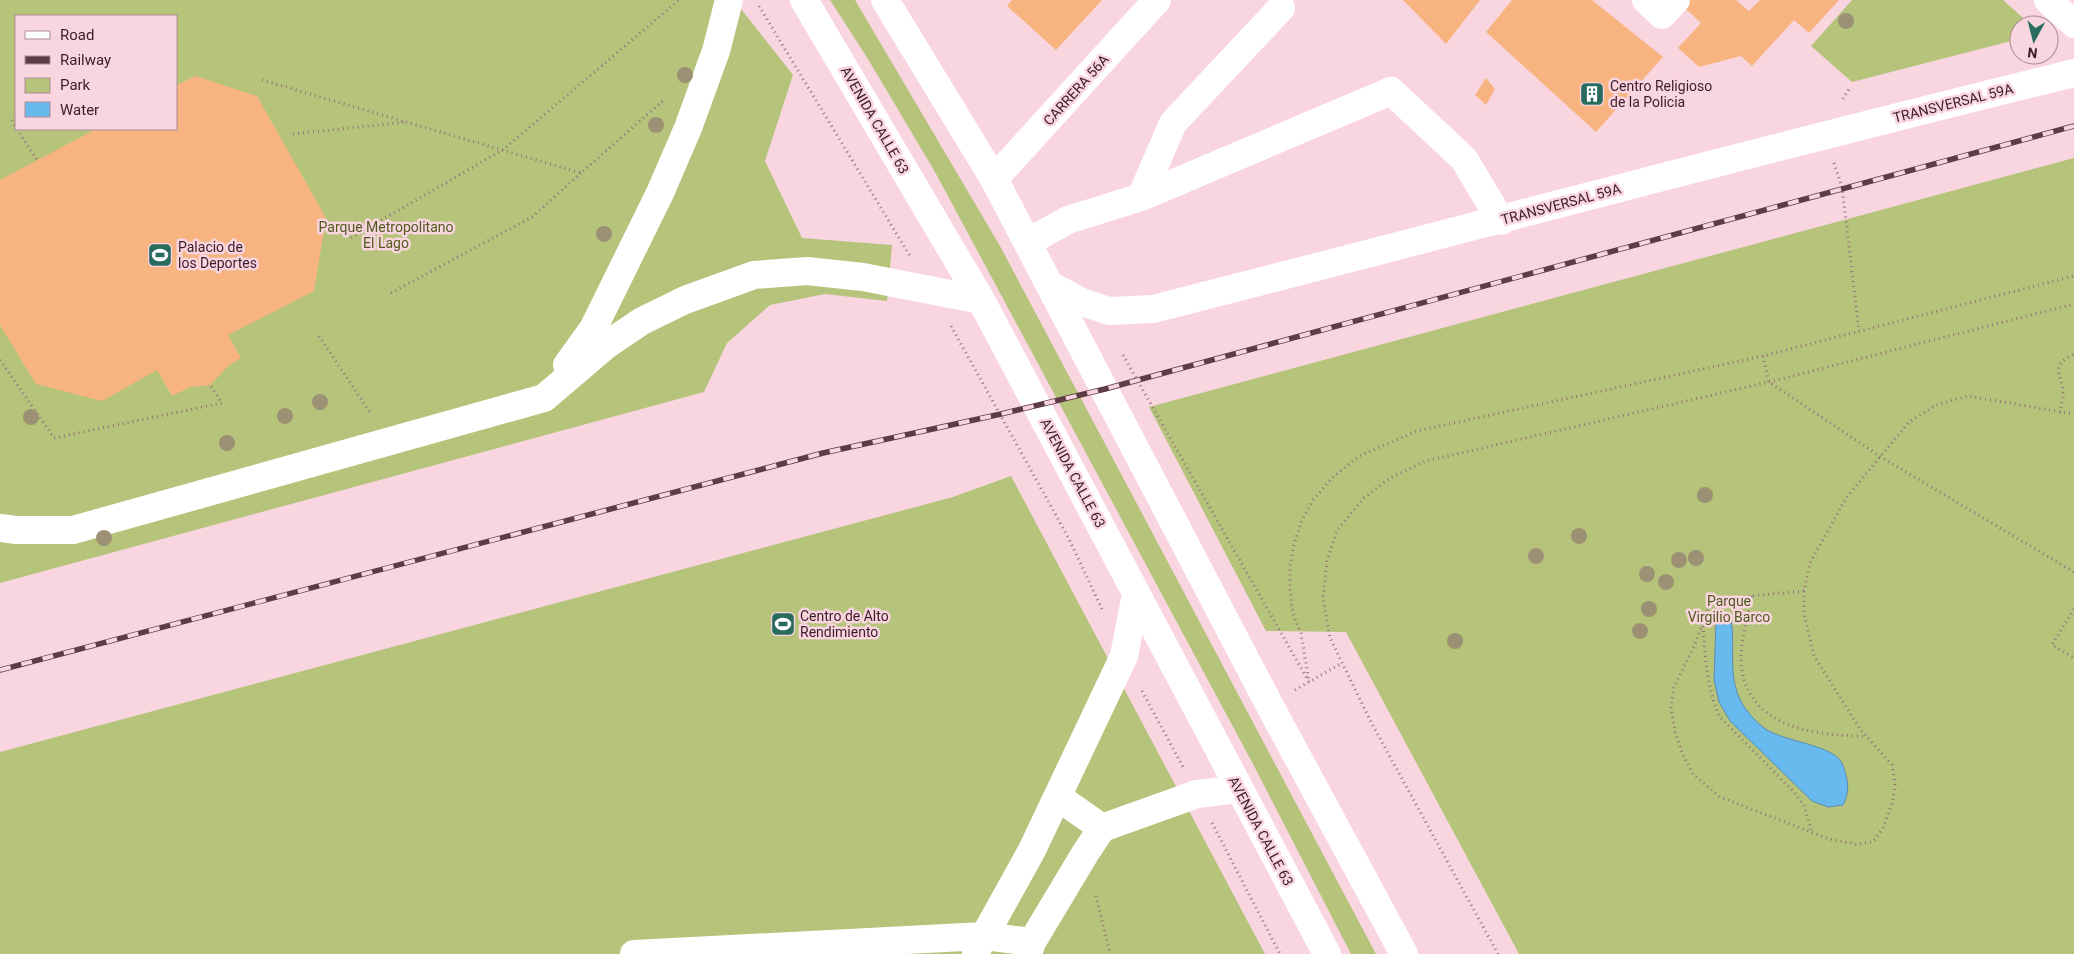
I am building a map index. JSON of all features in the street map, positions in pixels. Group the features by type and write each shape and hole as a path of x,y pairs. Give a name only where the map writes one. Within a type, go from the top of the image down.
{"main road":[{"path":"544,398 593,329 660,193 688,128 713,59 728,0"},
{"name":"AVENIDA CALLE 63","path":"804,0 981,300 1238,789 1327,954"},
{"path":"885,0 994,179 1270,706 1404,954"},
{"name":"CARRERA 56A","path":"994,179 1157,0"},
{"path":"1646,0 1662,15 1676,0"},
{"path":"2048,0 2074,24"},
{"path":"1141,197 1173,124 1281,8"},
{"name":"TRANSVERSAL 59A","path":"1050,285 1082,302 1109,311 1153,309 1501,221 1824,134 2074,73"},
{"path":"1028,242 1068,220 1141,197 1391,91 1464,159 1501,221"},
{"path":"0,508 8,529 74,530 544,398 605,346 642,321 685,300 754,275 807,271 863,277 981,300"},
{"path":"979,945 1032,850 1124,656 1136,594"},
{"path":"634,954 979,945 1030,948 1102,828 1198,794 1238,789"},
{"path":"1058,797 1102,828"}],"path":[{"path":"351,238 504,149 679,0"},
{"path":"755,0 930,290 1068,537 1104,613"},
{"path":"262,80 581,172"},
{"path":"391,293 532,218 581,172 670,95"},
{"path":"12,120 15,125"},
{"path":"293,134 408,122"},
{"path":"18,130 37,160"},
{"path":"1824,134 1842,188 1859,330"},
{"path":"1309,682 1301,633 1293,614 1290,590 1290,566 1294,545 1301,522 1313,500 1332,478 1359,456 1417,431 1763,356 2074,276"},
{"path":"1498,954 1372,724 1330,638 1323,599 1327,561 1337,530 1364,498 1390,478 1426,461 1769,382 2074,304"},
{"path":"319,336 389,442"},
{"path":"1119,348 1309,682"},
{"path":"2060,412 2063,394 2058,368 2061,362 2074,354"},
{"path":"1763,356 1769,382 1881,457 2074,572"},
{"path":"0,360 54,438 222,403 210,385"},
{"path":"1804,591 1718,601 1708,610 1674,687 1671,706 1675,732 1683,755 1693,774 1720,797 1829,839 1856,844 1873,842 1883,828 1893,801 1895,784 1892,764 1860,730 1814,656 1804,614 1804,591 1810,562 1842,506 1909,422 1936,405 1968,396 2074,414"},
{"path":"1752,596 1741,659 1749,693 1758,705 1767,713 1788,725 1837,736 1866,736"},
{"path":"2074,609 2052,645 2074,658"},
{"path":"1702,625 1708,680 1719,716 1794,792 1804,806 1812,833"},
{"path":"1124,656 1198,794 1280,954"},
{"path":"1270,706 1342,663"},
{"path":"1086,852 1110,954"}],"green space":[{"name":"Parque Metropolitano El Lago","path":"0,0 734,0 793,75 765,161 802,238 892,245 887,301 825,294 770,305 727,343 704,392 0,583"},
{"path":"830,0 855,0 1000,246 1376,954 1351,954 1253,764 935,172 868,59"},
{"path":"1852,0 2003,0 2020,15 2009,15 2009,42 1852,82 1811,46"},
{"name":"Parque Virgilio Barco","path":"2074,158 2074,954 1519,954 1346,632 1266,631 1149,407"},
{"name":"Centro de Alto Rendimiento","path":"1011,476 1265,954 0,954 0,752 953,497"}],"water":[{"path":"1722,615 1731,619 1734,676 1739,698 1745,708 1767,730 1815,746 1838,758 1844,767 1848,783 1843,805 1828,807 1812,801 1730,721 1719,702 1714,680 1716,620"}],"building":[{"path":"1012,0 1102,0 1056,50 1007,6"},
{"path":"1403,0 1480,0 1446,44"},
{"name":"Centro Religioso de la Policia","path":"1512,0 1592,0 1663,57 1596,132 1486,32"},
{"path":"1676,0 1736,0 1749,11 1760,0 1839,0 1809,33 1794,20 1752,66 1741,56 1699,67 1678,48 1701,23"},
{"name":"Palacio de los Deportes","path":"195,76 257,96 326,218 314,291 228,335 241,358 228,366 210,385 190,387 172,396 157,370 102,401 36,384 0,325 0,180 94,130 178,130 178,85"},
{"path":"1486,78 1495,89 1486,105 1475,95"}],"railway":[{"path":"0,670 823,453 1105,389 2074,126"}],"place":[{"name":"Centro Religioso de la Policia","path":"1592,94"},
{"name":"Palacio de los Deportes","path":"160,255"},
{"name":"Centro de Alto Rendimiento","path":"783,624"}]}
